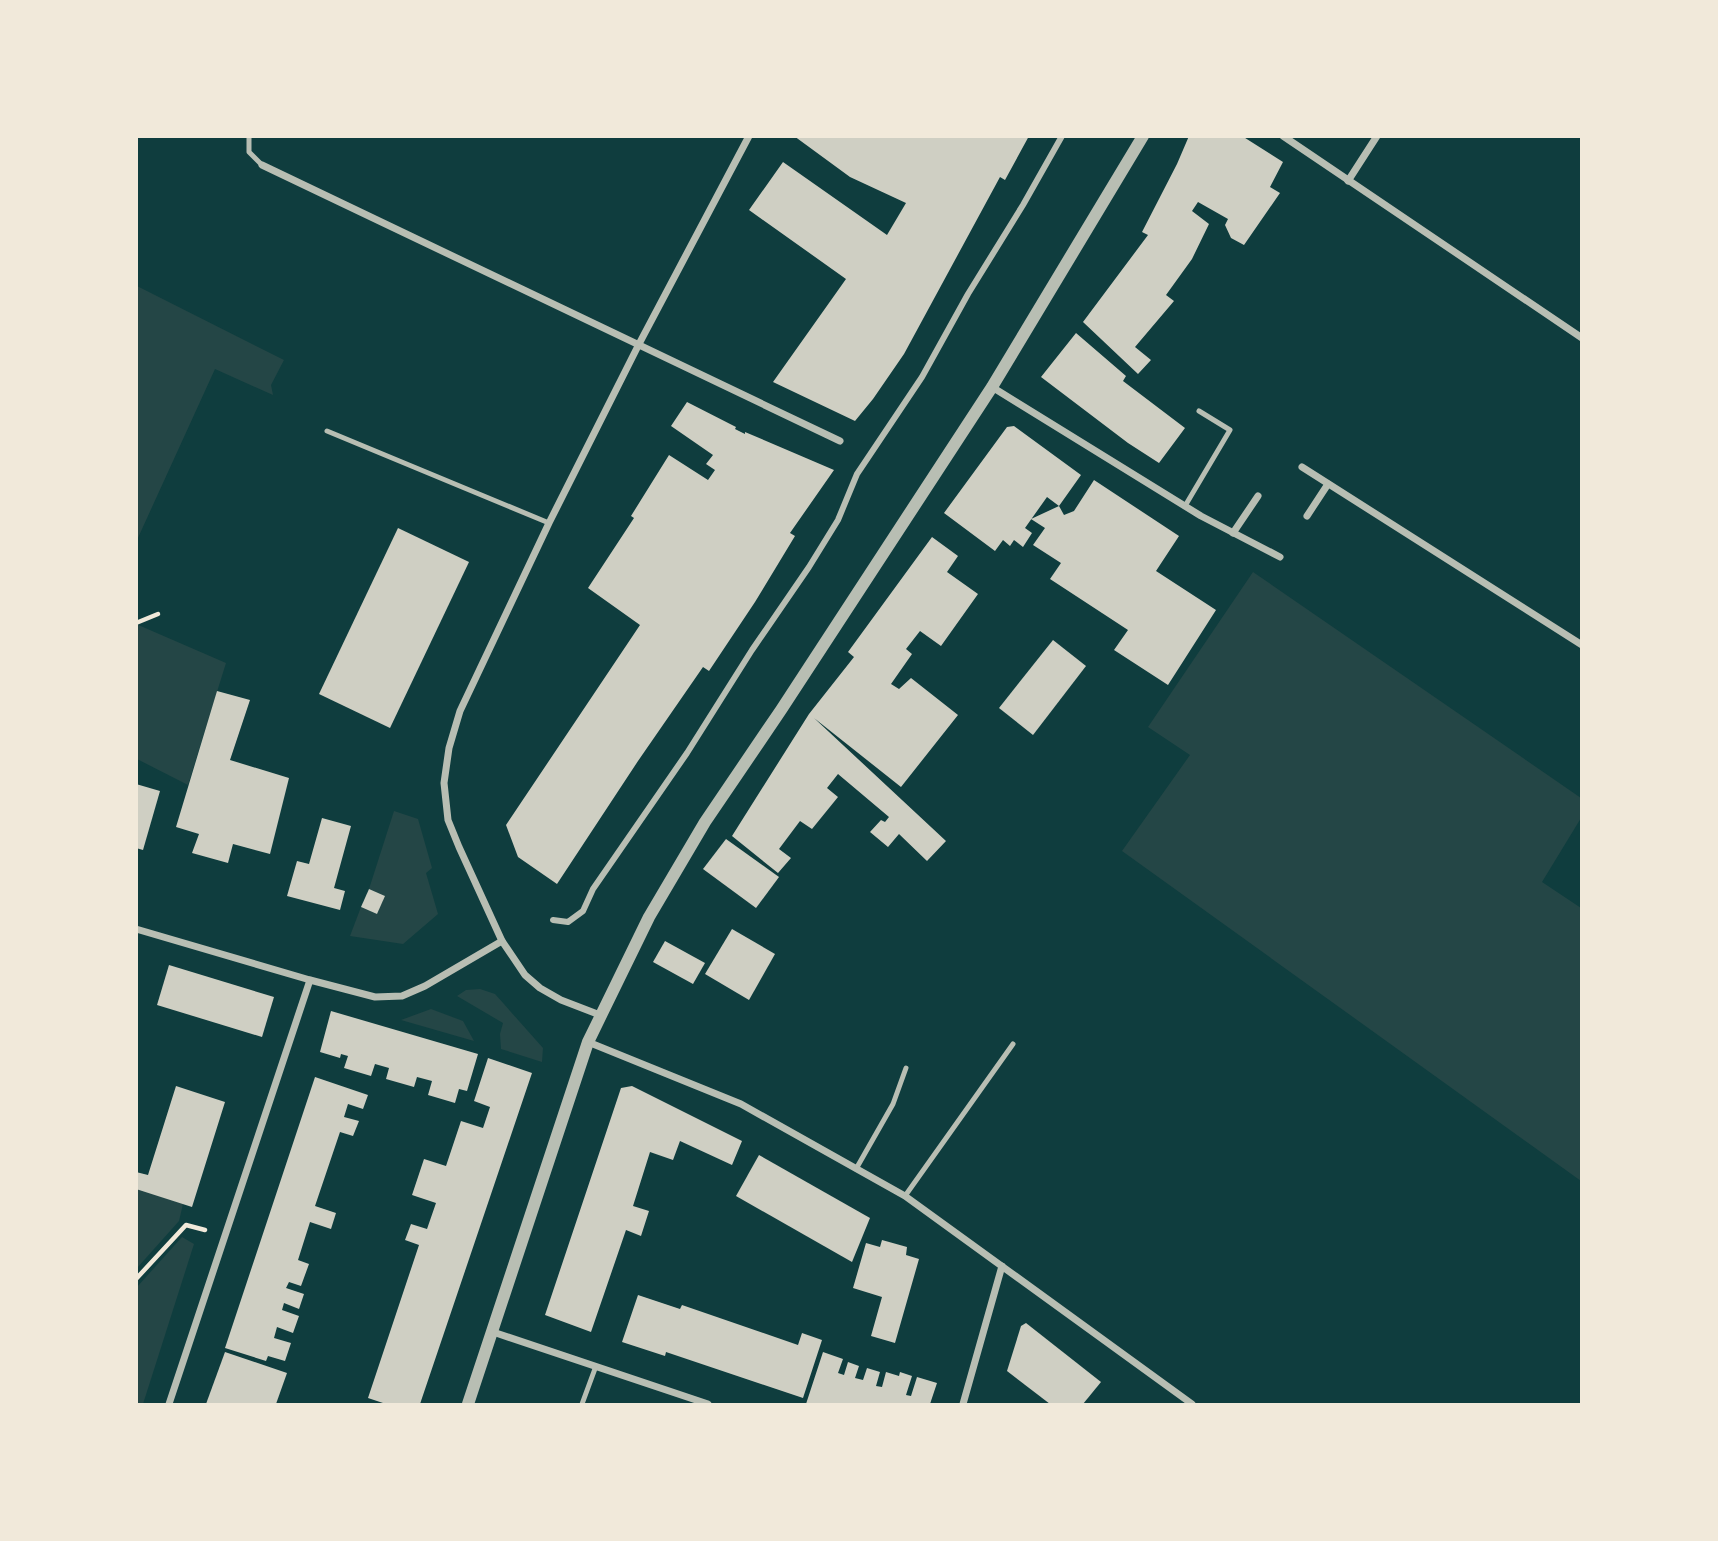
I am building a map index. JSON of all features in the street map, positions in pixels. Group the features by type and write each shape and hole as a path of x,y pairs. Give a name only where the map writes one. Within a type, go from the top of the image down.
{"street":[{"path":"600,1015 561,1000 540,988 525,975 502,941 448,820 444,783 449,748 460,711 549,523 639,344 749,136"},
{"path":"553,920 568,922 583,911 593,888 687,753 752,650 809,567 838,520 857,474 922,377 1062,136"},
{"path":"468,1405 589,1042 649,917 705,822 992,387 1143,136"},
{"path":"1283,136 1581,338"},
{"path":"1348,181 1377,136"},
{"path":"262,165 840,441"},
{"path":"992,387 1185,506 1280,557"},
{"path":"1302,467 1581,645"},
{"path":"1307,516 1328,484"},
{"path":"1233,533 1258,496"},
{"path":"136,929 375,997 402,996 425,986 502,941"},
{"path":"169,1405 310,980"},
{"path":"589,1042 741,1104 905,1196 1192,1405"},
{"path":"963,1405 1002,1266"},
{"path":"493,1332 708,1405"}],"lane":[{"path":"249,136 249,152 262,165"},
{"path":"1185,506 1230,430 1199,411"},
{"path":"327,431 549,523"},
{"path":"905,1196 1013,1044"},
{"path":"856,1169 893,1104 906,1068"},
{"path":"582,1405 596,1367"}],"path":[{"path":"136,623 158,614"},
{"path":"136,1279 187,1225 224,1236"}],"shaded area":[{"path":"137,286 284,360 271,385 273,395 215,369 137,540"},
{"path":"1253,572 1581,798 1581,818 1542,882 1581,908 1581,1181 1122,851 1190,755 1148,727"},
{"path":"136,624 226,663 188,785 137,759"},
{"path":"394,811 418,819 432,868 426,873 438,914 403,944 350,936 361,907 377,914 385,896 369,889"},
{"path":"480,989 495,994 543,1048 542,1062 501,1049 500,1034 503,1023 457,996 466,990"},
{"path":"431,1009 463,1021 474,1041 401,1020"},
{"path":"137,1188 183,1204 179,1221 137,1268"},
{"path":"182,1237 194,1244 143,1404 136,1404 137,1287"}],"building":[{"path":"794,136 1029,136 1005,180 1000,177 904,354 855,421 773,382 846,279 749,210 783,162 887,235 906,203 850,177"},
{"path":"1189,136 1242,136 1283,162 1270,187 1280,193 1244,245 1231,238 1225,225 1228,219 1198,202 1192,211 1209,224 1192,259 1166,295 1174,301 1135,347 1151,360 1138,374 1083,322 1148,235 1142,232"},
{"path":"1076,333 1126,376 1123,381 1185,428 1159,463 1041,377"},
{"path":"687,402 745,434 834,470 790,533 795,536 709,671 703,667 557,884 518,857 506,825 640,625 588,588 634,518 631,516 669,455 708,480 715,470 706,464 713,455 671,426"},
{"path":"1014,426 1081,475 1059,506 1064,515 1074,511 1094,480 1179,536 1156,571 1216,610 1168,685 1114,650 1128,630 1050,579 1061,563 1033,545 1045,528 1031,519 1025,528 1032,533 1023,547 1014,540 1010,546 1003,540 995,551 944,513 1007,427","holes":["1047,497 1059,506 1032,519"]},
{"path":"398,528 469,562 390,728 319,694"},
{"path":"932,537 958,556 947,572 978,594 941,646 920,631 906,649 912,654 891,684 899,689 911,678 958,715 901,787 814,718 946,841 927,861 899,834 888,847 870,832 881,820 885,822 889,817 838,774 827,788 838,797 812,829 800,821 779,849 791,858 778,873 732,836 809,714 854,657 848,652"},
{"path":"1053,640 1086,666 1033,735 999,708"},
{"path":"217,691 250,700 230,760 289,778 270,854 233,844 228,863 192,853 199,834 176,827"},
{"path":"136,784 160,791 143,850 136,848"},
{"path":"322,818 351,826 334,888 345,891 340,910 287,896 297,861 309,864"},
{"path":"726,839 779,877 756,908 703,869"},
{"path":"369,889 385,896 377,914 361,907"},
{"path":"732,929 775,954 749,1000 705,974"},
{"path":"665,941 705,963 693,984 653,962"},
{"path":"169,965 274,997 262,1037 157,1005"},
{"path":"331,1011 478,1054 467,1091 459,1089 455,1103 428,1095 432,1081 417,1077 414,1087 386,1079 389,1068 375,1064 371,1076 344,1068 348,1056 341,1054 340,1058 320,1052"},
{"path":"488,1058 532,1073 420,1404 386,1404 368,1398 419,1245 405,1240 411,1224 427,1229 436,1203 412,1195 424,1159 446,1166 461,1121 483,1128 490,1107 474,1101"},
{"path":"315,1077 368,1095 363,1109 348,1104 344,1117 359,1121 353,1136 340,1132 315,1206 336,1213 331,1229 310,1222 298,1260 309,1264 301,1286 289,1282 286,1288 304,1294 299,1309 284,1303 282,1310 299,1316 293,1333 277,1327 274,1338 291,1343 285,1361 268,1356 266,1361 225,1348"},
{"path":"176,1086 225,1102 192,1207 136,1189 136,1172 148,1175"},
{"path":"632,1086 742,1141 732,1165 680,1141 673,1160 650,1152 633,1206 649,1211 641,1236 626,1230 591,1332 545,1315 621,1088"},
{"path":"759,1155 870,1218 852,1262 736,1196"},
{"path":"882,1240 907,1247 906,1255 919,1259 895,1343 871,1336 882,1297 853,1288 866,1243 880,1247"},
{"path":"638,1295 680,1309 682,1305 798,1345 802,1333 822,1340 803,1398 666,1352 665,1356 622,1342"},
{"path":"1026,1323 1101,1382 1083,1404 1050,1404 1007,1371 1021,1326"},
{"path":"225,1352 287,1373 276,1404 206,1404"},
{"path":"823,1352 843,1359 838,1373 844,1375 848,1362 859,1366 855,1378 863,1380 867,1368 880,1372 876,1386 882,1387 886,1372 899,1376 900,1372 912,1376 906,1395 911,1396 917,1377 937,1383 930,1404 806,1404"}]}
